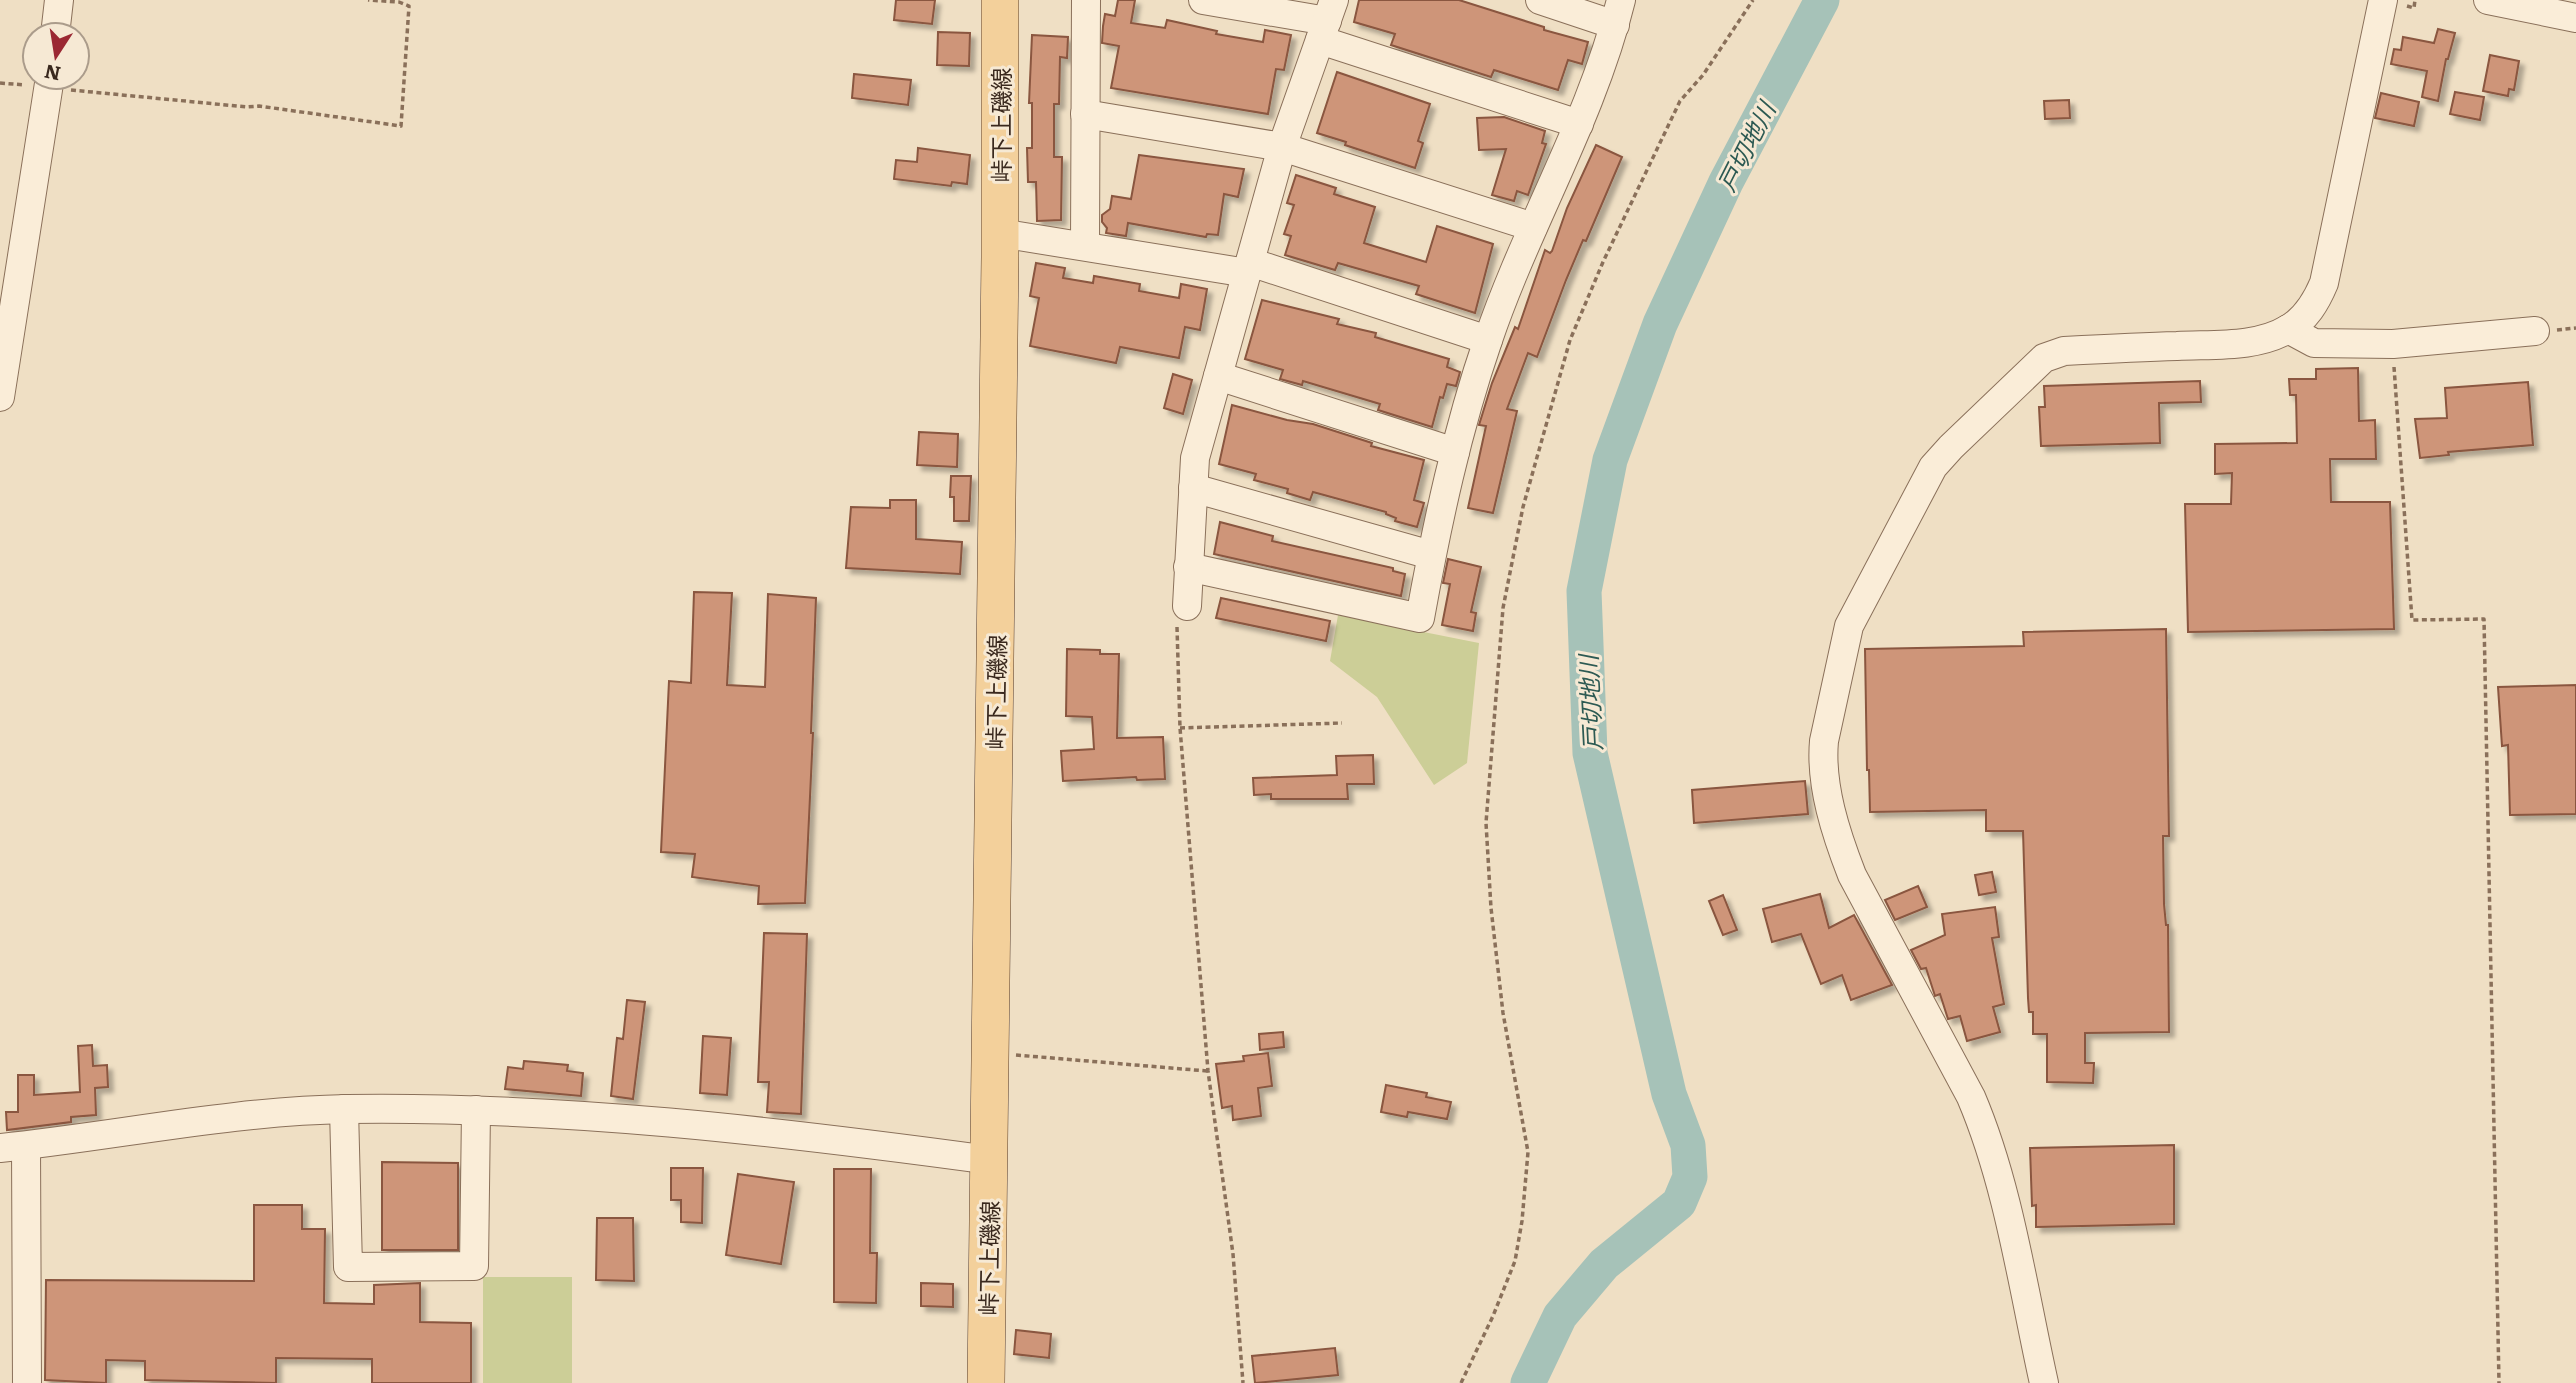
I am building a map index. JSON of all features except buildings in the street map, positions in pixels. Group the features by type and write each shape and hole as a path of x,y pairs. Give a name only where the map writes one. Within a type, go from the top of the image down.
{"main road":[{"name":"峠下上磯線","path":"992,1382 990,1051 1000,233 1000,0"}],"street":[{"path":"57,21 59,0"},
{"path":"1085,246 1086,0"},
{"path":"1203,0 1327,20 1579,124"},
{"path":"1188,567 1420,618 1455,452 1488,340 1533,227 1579,124 1618,13 1540,0"},
{"path":"2044,1383 2002,1194 1983,1127 1843,853 1822,759 1849,626 1933,467 2044,358 2064,351 2267,339 2288,329 2304,317 2317,300 2324,283 2383,0"},
{"path":"2488,0 2576,18"},
{"path":"1187,606 1195,458 1282,147 1327,20"},
{"path":"0,397 49,91"},
{"path":"1085,114 1282,147 1533,227"},
{"path":"1000,233 1249,267 1488,340"},
{"path":"2288,329 2314,343 2393,344 2535,331"},
{"path":"1218,376 1455,452"},
{"path":"1193,488 1432,555"},
{"path":"344,1109 348,1267 474,1266 476,1110"},
{"path":"27,1383 13,1147 177,1125 344,1109 476,1110 580,1114 806,1135 990,1160"}],"path":[{"path":"91,87 247,107 259,106 401,126 409,6 399,2 368,0"},
{"path":"1461,1383 1493,1316 1515,1261 1522,1221 1528,1152 1503,1013 1491,908 1486,823 1503,608 1523,507 1570,340 1603,262 1680,102 1703,75 1753,0"},
{"path":"0,83 21,83"},
{"path":"2393,344 2412,620 2484,619 2499,1383"},
{"path":"1187,606 1176,629 1180,728 1208,1071 1233,1254 1243,1383"},
{"path":"1180,728 1342,723"},
{"path":"990,1051 1208,1071"}],"green space":[{"path":"1338,615 1479,643 1467,763 1434,785 1377,697 1330,661"},
{"path":"483,1277 572,1277 572,1383 483,1383"}],"waterway":[{"name":"戸切地川","path":"1528,1383 1560,1316 1604,1264 1679,1203 1690,1177 1688,1145 1669,1094 1590,753 1584,591 1610,460 1660,324 1726,182 1822,0"}]}
